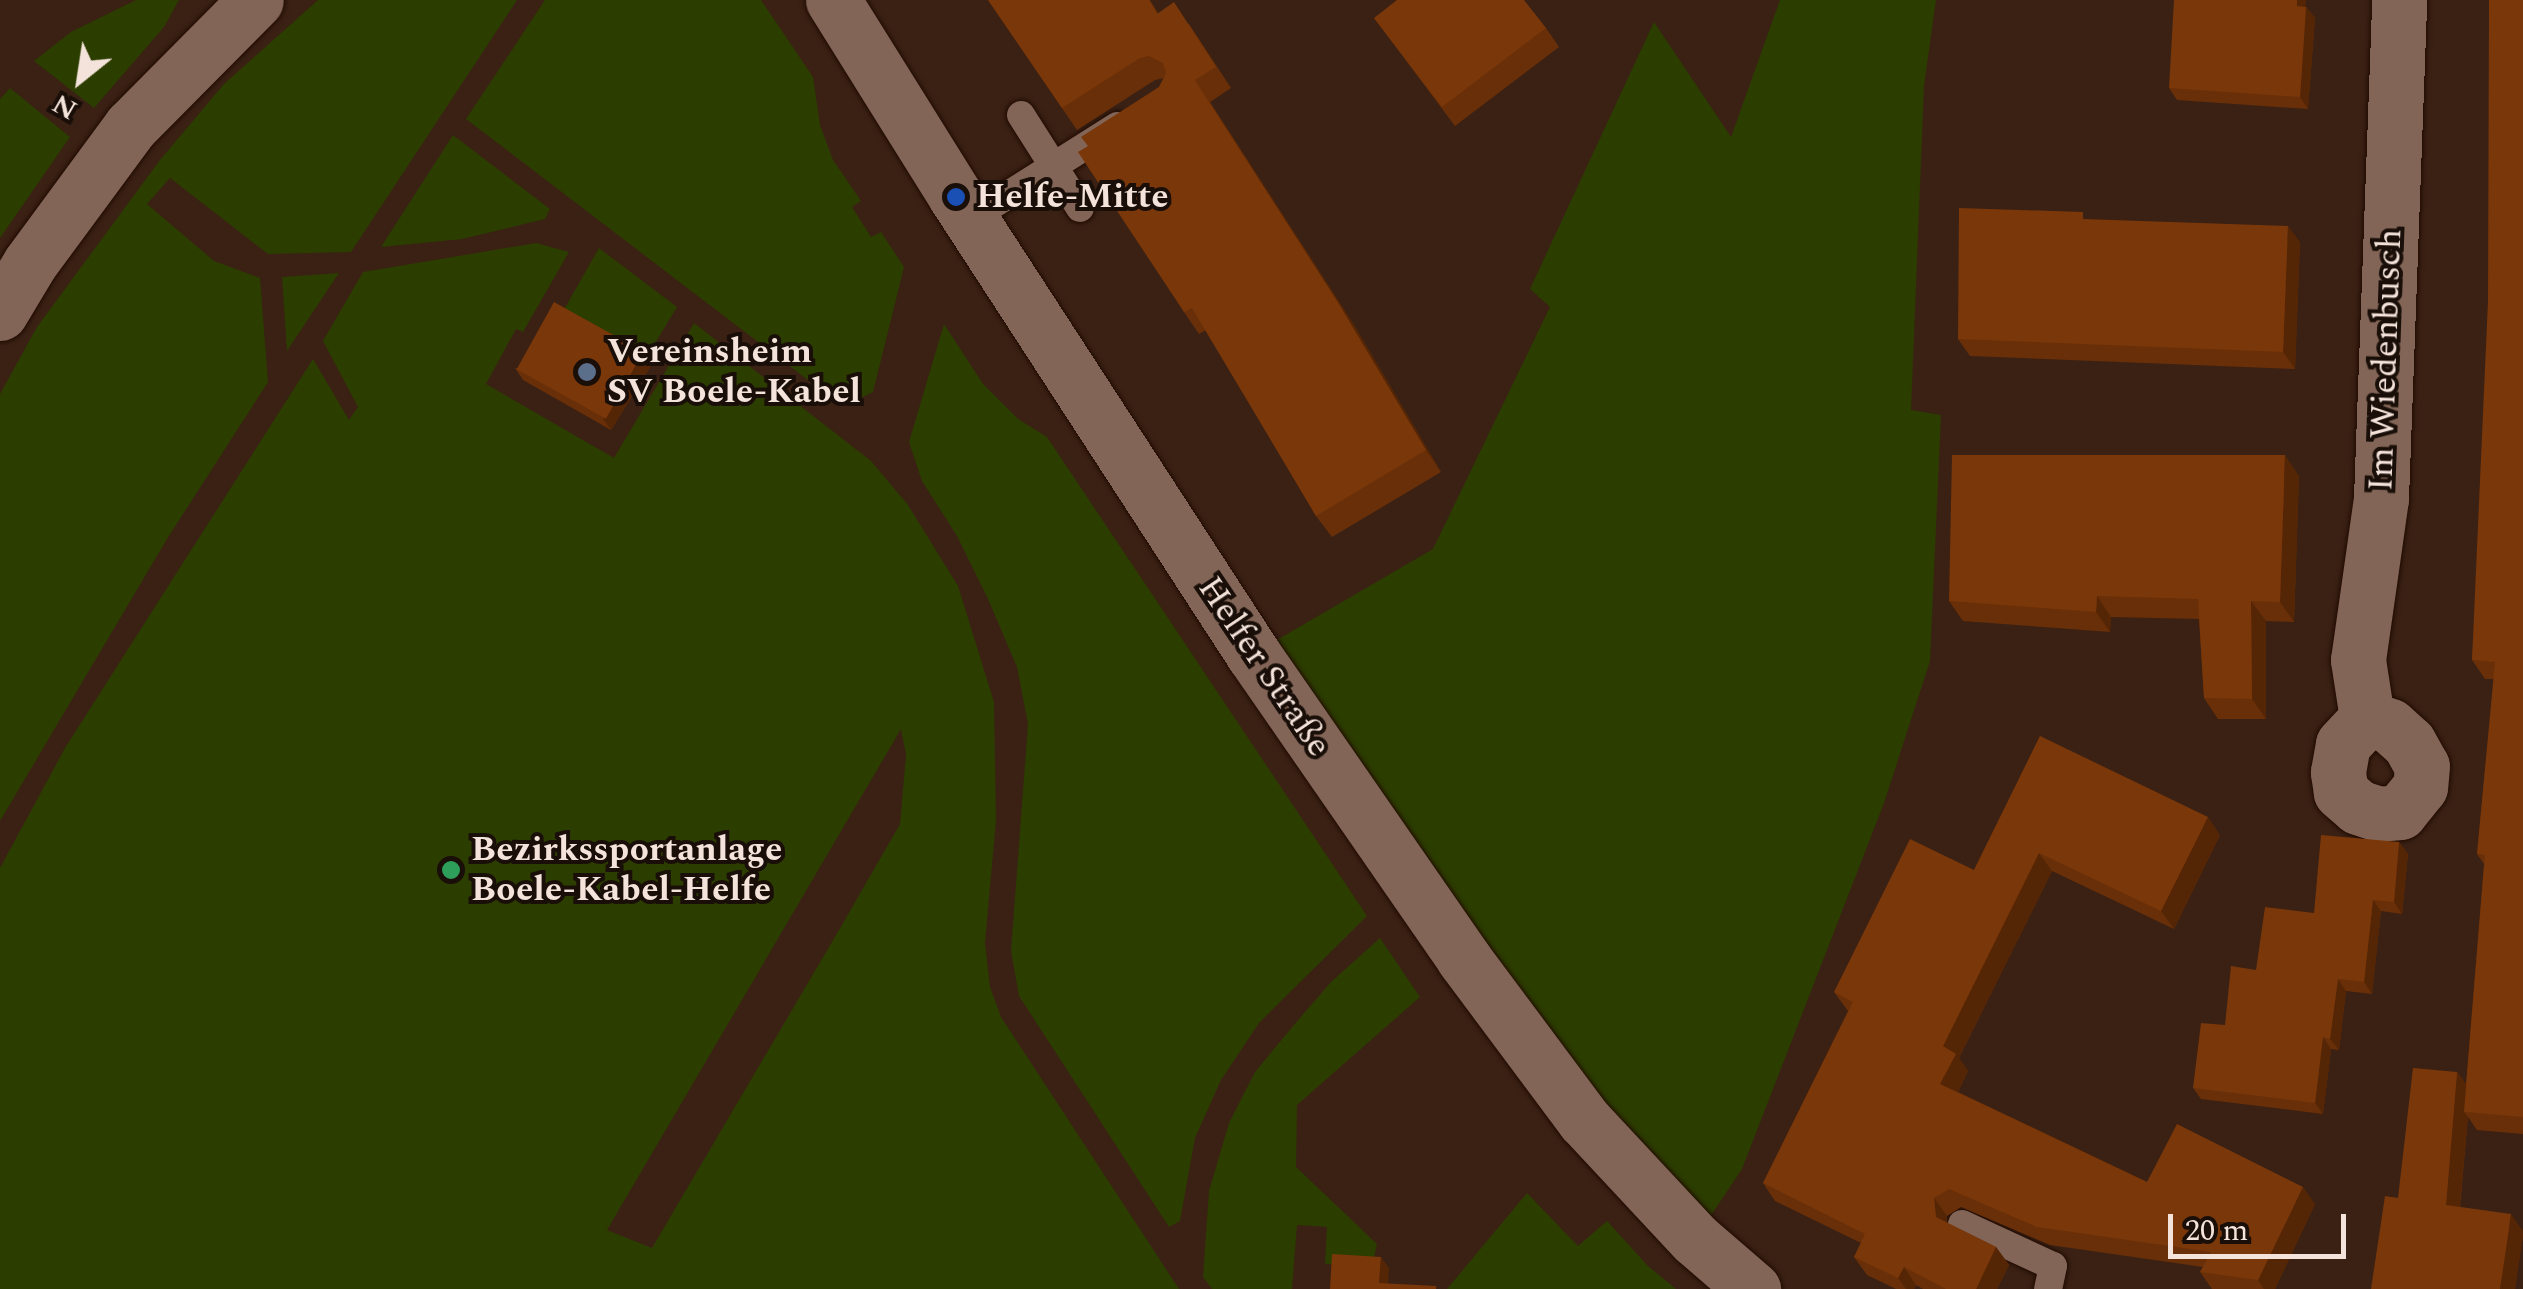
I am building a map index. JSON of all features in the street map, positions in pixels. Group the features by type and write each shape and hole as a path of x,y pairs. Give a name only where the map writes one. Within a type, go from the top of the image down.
{"street":[{"path":"0,312 30,263 130,126 256,0"},
{"name":"Helfer Straße","path":"834,0 970,219 1254,654 1464,960 1584,1120 1696,1239 1754,1289"},
{"name":"Im Wiedenbusch","path":"2366,718 2358,660 2381,498 2399,0"}],"lane":[{"path":"1021,115 1080,208"},
{"path":"970,219 1133,116"},
{"path":"1962,1224 2051,1278"}],"green space":[{"path":"136,0 179,0 164,27 94,108 34,61 71,32"},
{"path":"318,0 517,0 351,252 268,254 170,178 147,204 214,261 260,278 268,382 167,539 0,821 0,394 37,327 160,160 224,84"},
{"path":"545,0 761,0 813,77 820,125 833,160 861,201 852,207 871,237 881,232 904,267 873,392 848,404 834,400 466,119"},
{"path":"1780,0 1936,0 1924,86 1911,410 1941,415 1930,661 1884,803 1742,1169 1695,1239 1253,654 1433,549 1550,307 1530,289 1654,22 1731,137"},
{"path":"10,88 70,137 0,238 0,99"},
{"path":"453,135 550,209 545,219 462,239 381,247"},
{"name":"Bezirkssportanlage Boele-Kabel-Helfe","path":"536,243 569,252 523,332 516,329 486,384 614,458 694,323 871,461 908,505 958,586 994,702 996,820 985,943 990,987 1001,1017 1179,1289 0,1289 0,868 65,748 313,359 349,420 358,407 323,341 363,272","holes":["901,729 906,755 900,824 652,1248 607,1230"]},
{"path":"599,248 677,307 645,360 562,313"},
{"path":"339,273 287,351 282,277"},
{"path":"944,324 983,384 1018,419 1047,437 1367,916 1259,1023 1221,1080 1195,1138 1180,1221 1169,1227 1019,996 1011,951 1028,724 1017,667 957,536 922,481 909,442"},
{"path":"1380,938 1420,997 1297,1105 1296,1167 1377,1244 1372,1267 1325,1264 1327,1227 1297,1225 1292,1289 1212,1289 1203,1277 1209,1191 1229,1123 1255,1072 1331,982"},
{"path":"1527,1193 1578,1246 1607,1221 1648,1266 1676,1289 1447,1289"}],"building":[{"path":"988,0 1149,0 1157,14 1174,2 1216,67 1195,80 1339,304 1426,450 1316,516 1192,308 1184,312 1078,152 1088,146 1081,137 1159,87 1166,73 1163,63 1149,56 1140,58 1062,108"},
{"path":"1397,0 1524,0 1546,28 1442,107 1374,18"},
{"path":"2174,0 2297,0 2297,6 2306,7 2300,97 2169,88"},
{"path":"2489,0 2523,0 2523,1117 2464,1112 2485,855 2477,854 2495,662 2472,660 2488,301"},
{"path":"1959,208 2083,212 2083,219 2288,226 2283,352 1958,339"},
{"name":"Vereinsheim SV Boele-Kabel","path":"554,302 643,351 606,419 517,369"},
{"path":"1952,455 2285,455 2280,602 2251,601 2252,699 2204,698 2198,599 2097,596 2096,612 1949,601"},
{"path":"2040,736 2208,817 2161,911 2039,853 1943,1046 1956,1054 1940,1084 2147,1182 2177,1124 2303,1187 2258,1280 2200,1272 2211,1252 2037,1227 1949,1189 1934,1198 1936,1217 1996,1247 1976,1289 1946,1289 1904,1267 1898,1278 1854,1257 1865,1234 1763,1183 1853,1002 1834,992 1910,839 1974,870"},
{"path":"2321,835 2399,842 2394,902 2373,900 2364,982 2338,979 2330,1039 2323,1037 2315,1103 2193,1088 2201,1023 2225,1025 2231,966 2256,970 2265,907 2314,913"},
{"path":"2413,1068 2457,1072 2446,1205 2511,1214 2500,1289 2371,1289 2385,1196 2398,1198"},
{"path":"1332,1254 1381,1257 1379,1283 1436,1289 1330,1289"}],"place":[{"name":"Helfe-Mitte","path":"956,197"},
{"name":"Vereinsheim SV Boele-Kabel","path":"587,372"},
{"name":"Bezirkssportanlage Boele-Kabel-Helfe","path":"451,870"}]}
